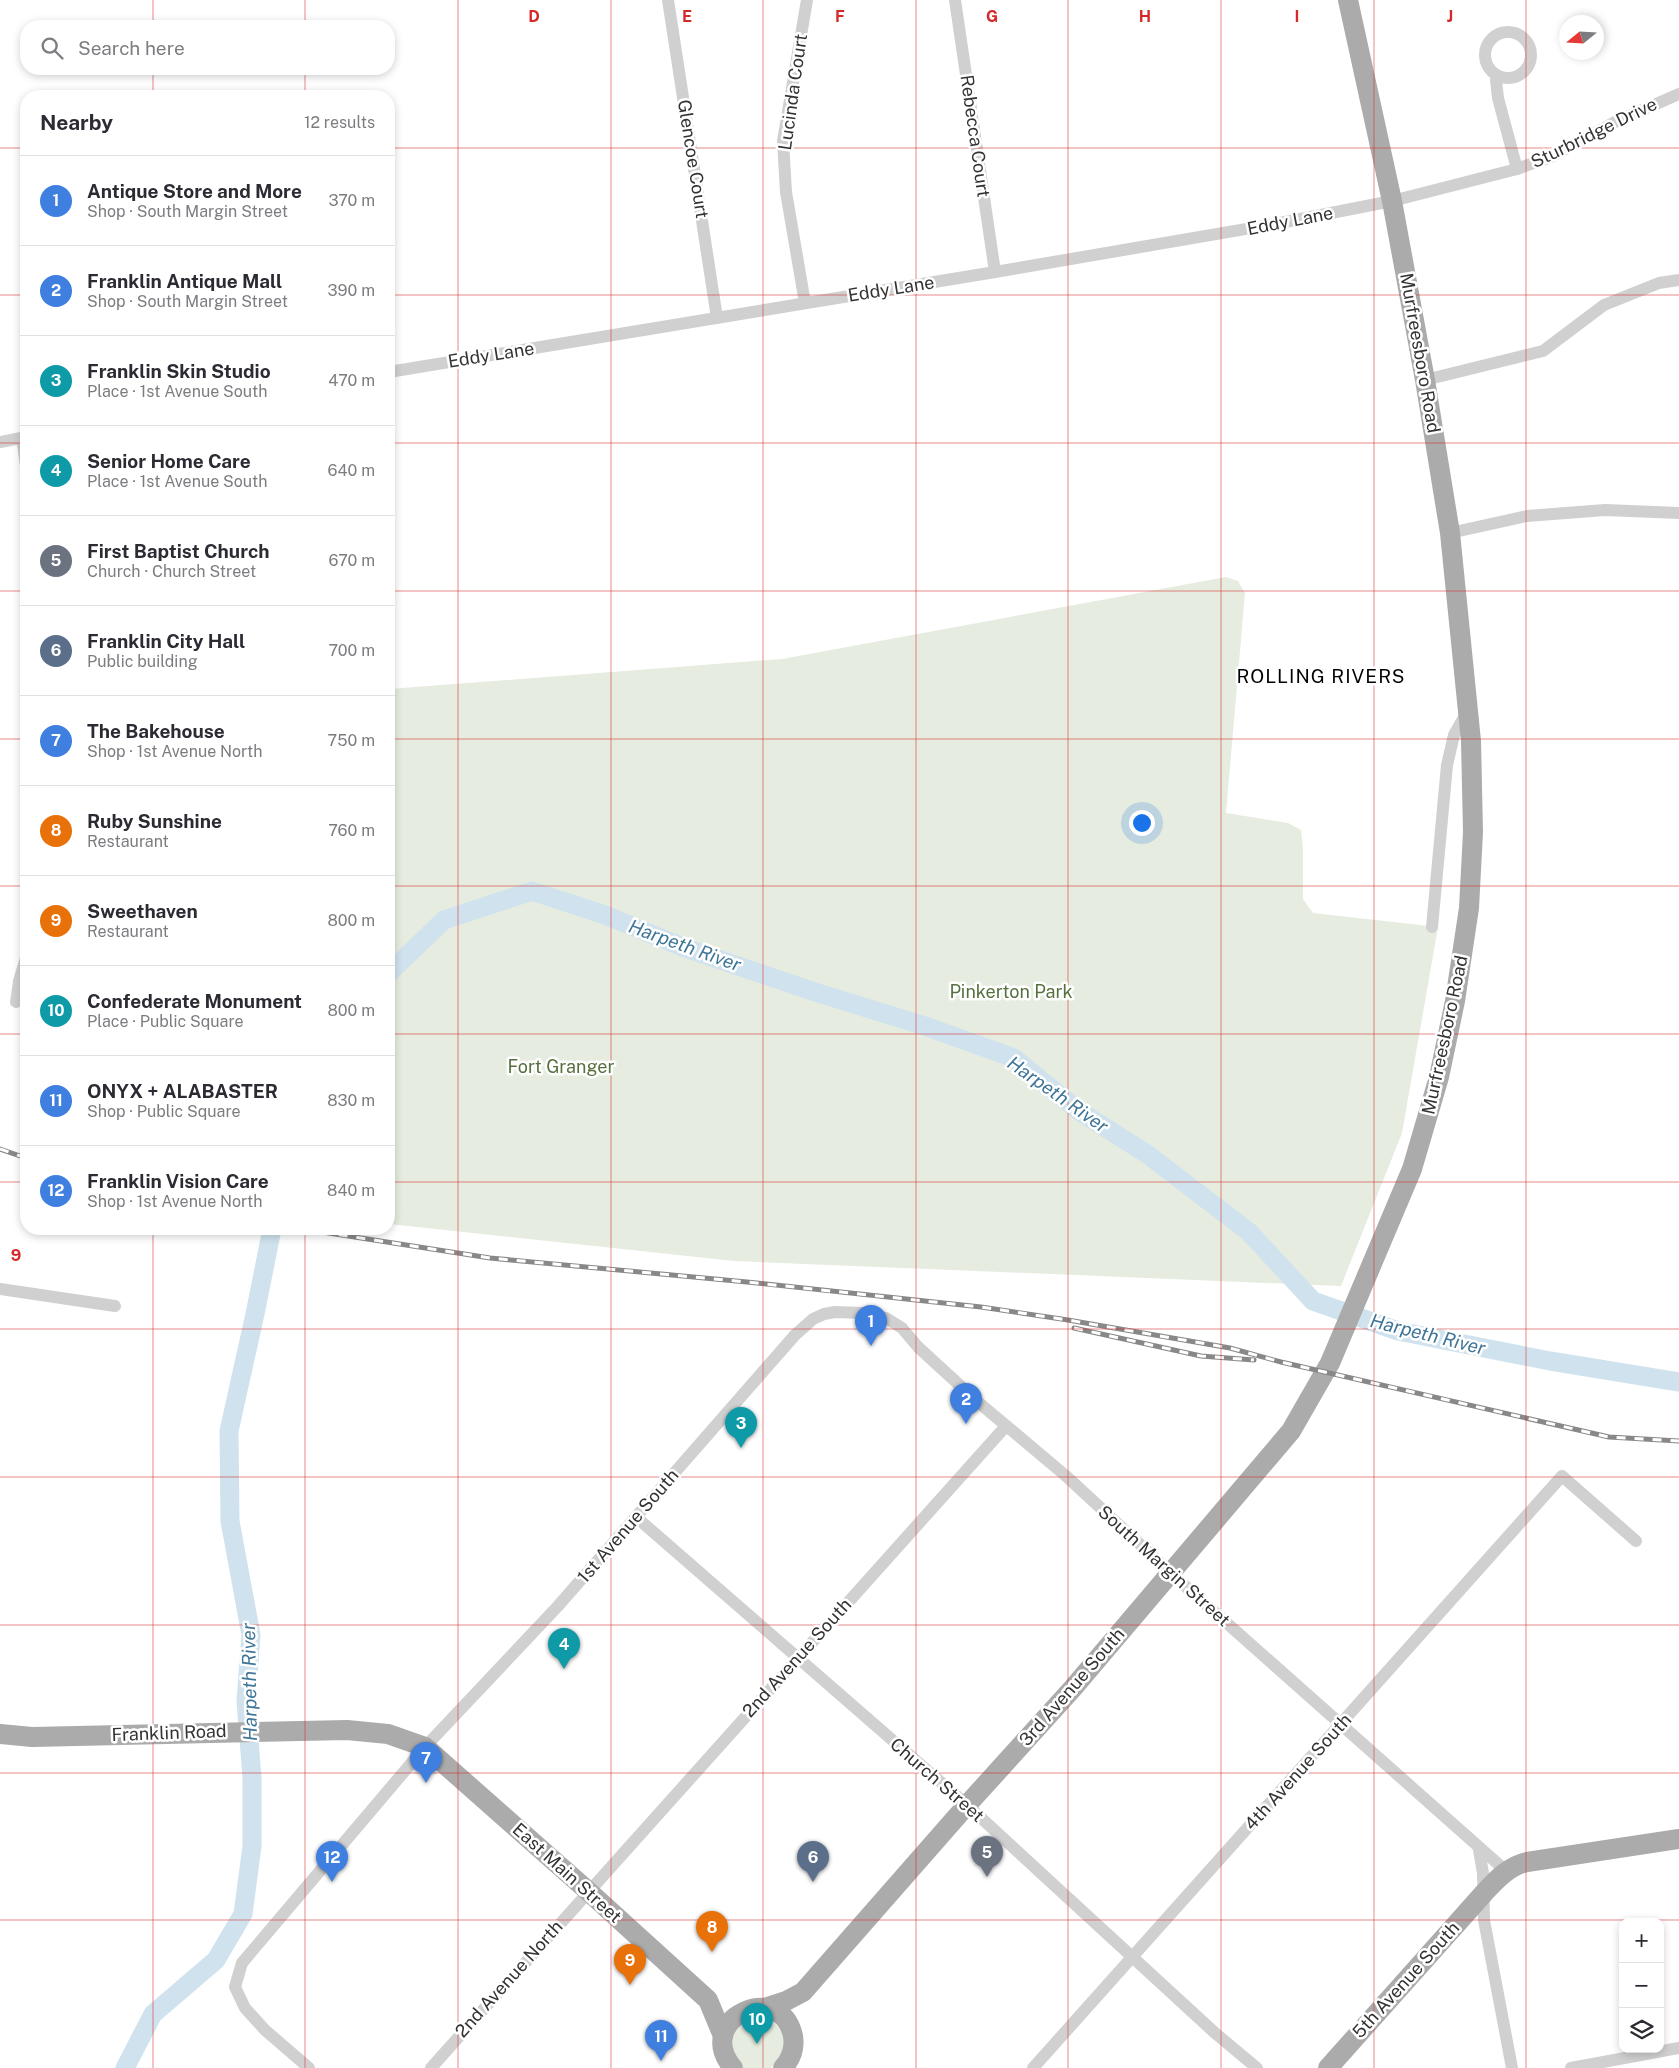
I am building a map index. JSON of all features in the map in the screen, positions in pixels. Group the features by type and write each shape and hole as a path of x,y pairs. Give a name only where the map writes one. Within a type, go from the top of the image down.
{"main road":[{"name":"Murfreesboro Road","path":"1328,1367 1412,1169 1440,1077 1455,1001 1469,908 1473,832 1471,742 1450,533 1425,380 1392,201 1348,0"},
{"name":"3rd Avenue South","path":"754,2009 786,2001 803,1992 967,1805 1073,1688 1171,1574 1291,1431 1328,1367"},
{"name":"Franklin Road","path":"0,1734 32,1737 171,1732 347,1730 388,1734 425,1748"},
{"name":"East Main Street","path":"425,1748 588,1890 708,2000 723,2036 724,2052 733,2068"},
{"path":"1506,1871 1527,1862 1679,1839"},
{"name":"5th Avenue South","path":"1328,2068 1484,1892 1506,1871"},
{"name":"3rd Avenue South","path":"783,2068 794,2053 797,2014 803,1992"},
{"name":"East Main Street","path":"708,2000 775,2012 785,2020 791,2030 794,2053"},
{"path":"723,2036 732,2019 754,2009"}],"street":[{"name":"Glencoe Court","path":"668,0 717,318"},
{"name":"Lucinda Court","path":"806,303 786,192 783,141 807,0"},
{"name":"Rebecca Court","path":"955,0 995,272"},
{"path":"1498,76 1496,80 1498,98 1517,169"},
{"name":"Sturbridge Drive","path":"1392,201 1517,169 1553,156 1615,122 1679,94"},
{"name":"Eddy Lane","path":"395,371 995,272 1275,224 1392,201"},
{"path":"1425,380 1543,351 1604,305 1658,283 1679,280"},
{"path":"0,442 20,439"},
{"path":"1450,533 1527,516 1604,510 1679,513"},
{"path":"1432,927 1447,765 1454,736 1468,710"},
{"path":"16,1002 20,978"},
{"path":"0,1289 115,1306"},
{"name":"South Margin Street","path":"835,1312 864,1313 886,1318 894,1323 1006,1426 1066,1476 1171,1574 1339,1725 1479,1850 1506,1871"},
{"name":"1st Avenue South","path":"309,2068 265,2030 245,2008 235,1988 242,1963 425,1748 558,1606 795,1335 813,1319 835,1312"},
{"name":"2nd Avenue South","path":"588,1890 1006,1426"},
{"name":"4th Avenue South","path":"1033,2068 1562,1476 1636,1541"},
{"name":"Church Street","path":"636,1517 967,1805 1215,2033 1257,2068"},
{"path":"1479,1850 1483,1873 1484,1920 1512,2068"},
{"name":"2nd Avenue North","path":"431,2068 588,1890"},
{"path":"1571,2068 1679,2048"}],"green space":[{"name":"Pinkerton Park","path":"1226,577 1238,581 1245,593 1226,813 1288,823 1301,830 1303,899 1313,913 1438,927 1402,1133 1341,1286 734,1261 395,1225 395,689 782,659"},
{"path":"751,2017 771,2021 781,2031 784,2045 783,2051 777,2064 771,2068 743,2068 735,2061 732,2035 738,2026"}],"waterway":[{"name":"Harpeth River","path":"395,967 444,920 532,891 605,915 685,948 815,992 925,1026 1014,1058 1079,1111 1147,1154 1249,1232 1313,1301 1398,1331 1550,1361 1679,1382"},
{"name":"Harpeth River","path":"125,2068 153,2014 216,1960 243,1914 252,1846 252,1778 246,1701 251,1635 230,1521 229,1431 271,1235"}],"railway":[{"path":"0,1149 20,1156"},
{"path":"342,1235 490,1258 747,1282 981,1307 1068,1320 1230,1348 1281,1362 1609,1437 1679,1441"},
{"path":"1074,1328 1201,1356 1254,1360"}],"place":[{"name":"Antique Store and More","path":"871,1346"},
{"name":"Franklin Antique Mall","path":"966,1424"},
{"name":"Franklin Skin Studio","path":"741,1448"},
{"name":"Senior Home Care","path":"564,1669"},
{"name":"The Bakehouse","path":"426,1783"},
{"name":"First Baptist Church","path":"987,1877"},
{"name":"Franklin Vision Care","path":"332,1882"},
{"name":"Franklin City Hall","path":"813,1882"},
{"name":"Ruby Sunshine","path":"712,1952"},
{"name":"Sweethaven","path":"630,1985"},
{"name":"Confederate Monument","path":"757,2044"},
{"name":"ONYX + ALABASTER","path":"661,2061"}],"district":[{"name":"ROLLING RIVERS","path":"1321,676"}],"park label":[{"name":"Fort Granger","path":"561,1067"}]}
